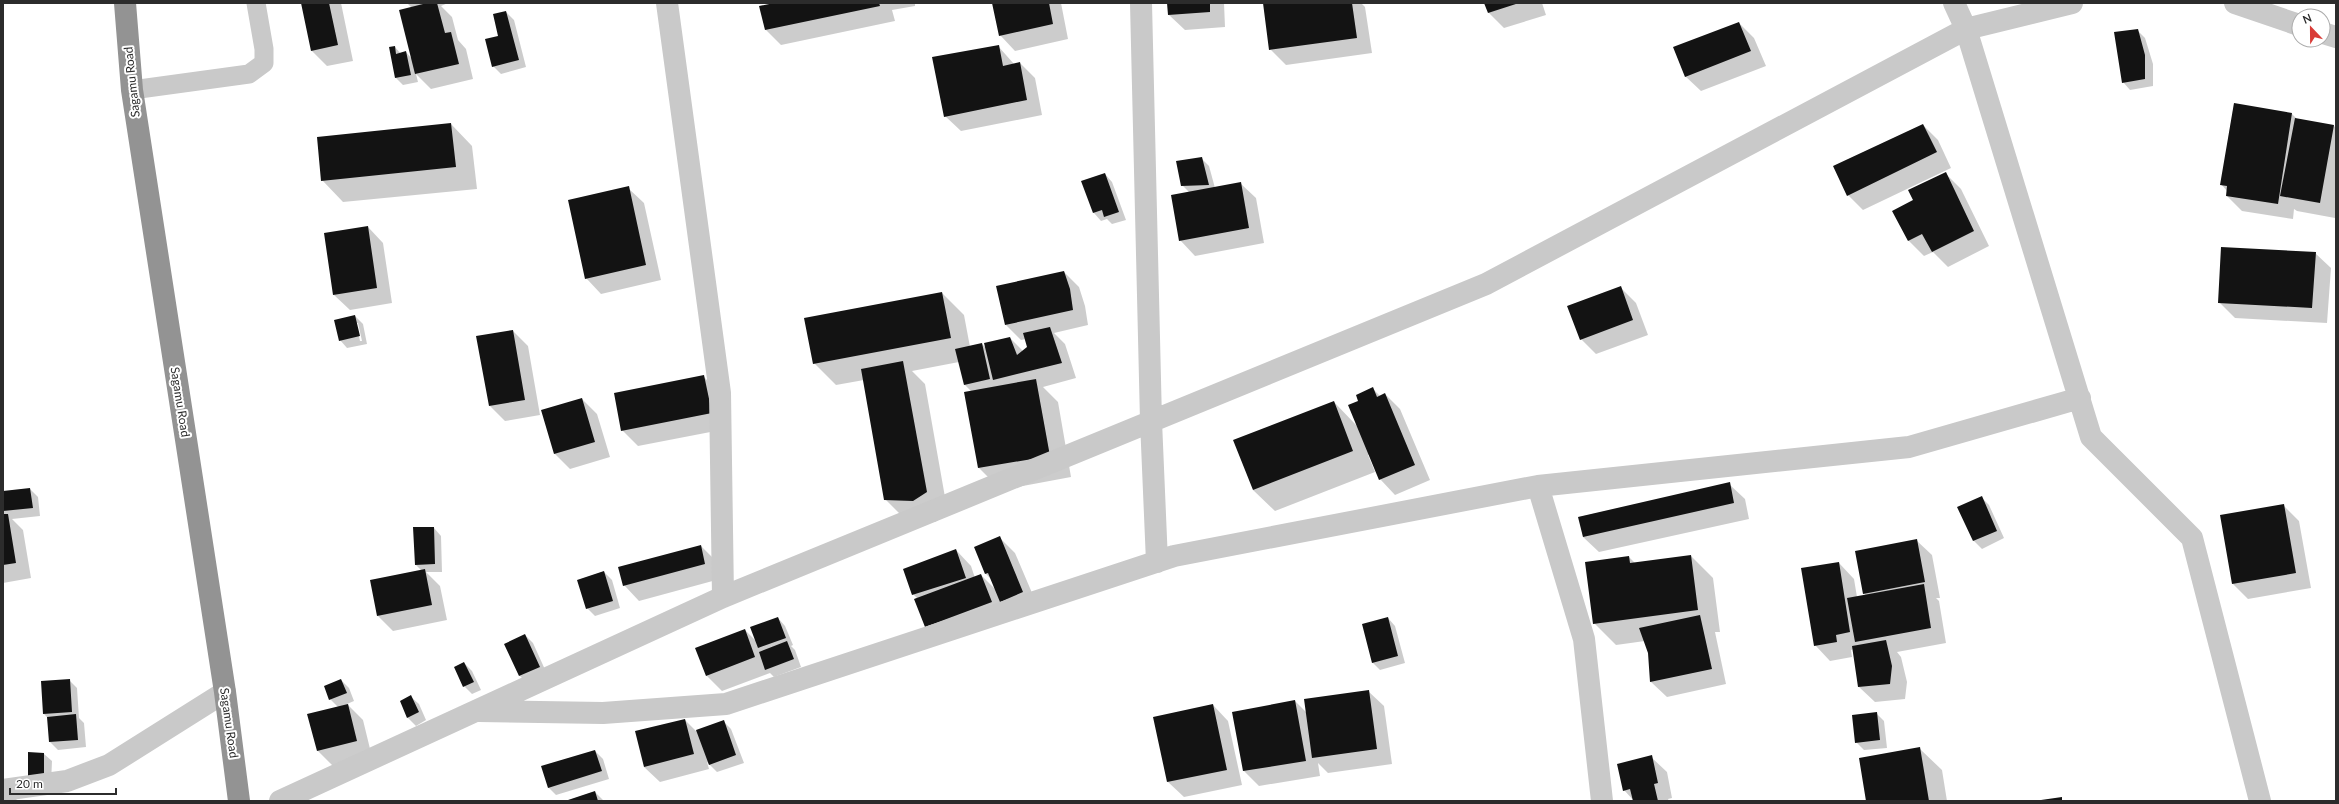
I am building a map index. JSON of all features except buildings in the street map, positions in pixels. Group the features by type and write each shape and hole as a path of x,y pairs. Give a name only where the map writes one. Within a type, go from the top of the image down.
{"highway":[{"name":"Sagamu Road","path":"125,3 132,90 225,692 239,801"}],"street":[{"path":"667,3 720,393 723,596"},
{"path":"1141,3 1151,421 1157,562"},
{"path":"1954,3 1966,29 2091,437 2192,538 2260,801"},
{"path":"280,801 723,596 1486,284 1966,29 2072,3"},
{"path":"2235,3 2291,22"},
{"path":"474,711 603,713 726,704 1174,556 1538,486 1909,447 2080,398"},
{"path":"1538,486 1584,639 1602,801"},
{"path":"3,790 67,781 108,764 225,692"}],"lane":[{"path":"132,90 249,74 264,63 264,50 256,3"}]}
